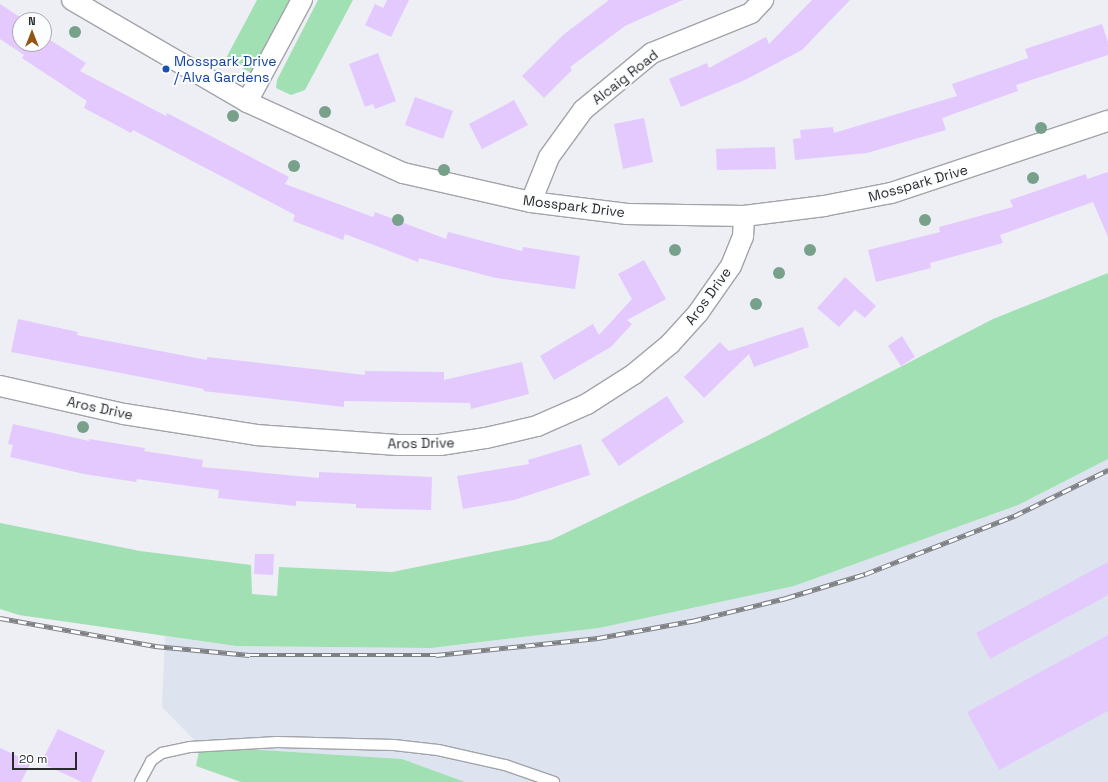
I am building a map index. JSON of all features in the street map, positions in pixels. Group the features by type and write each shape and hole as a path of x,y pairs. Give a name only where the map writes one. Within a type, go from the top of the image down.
{"street":[{"name":"Mosspark Drive","path":"72,0 247,102 403,173 531,202 627,214 744,216 824,206 891,193 1108,120"},
{"path":"247,102 302,0"},
{"name":"Alcaig Road","path":"531,202 549,157 583,110 652,53 750,13 763,0"},
{"name":"Aros Drive","path":"0,386 124,414 256,435 398,445 440,445 486,438 537,426 587,404 634,374 670,344 698,313 731,266 743,237 744,216"}],"lane":[{"path":"140,782 151,762 162,753 190,747 277,742 394,745 438,750 505,766 554,782"}],"shaded area":[{"path":"1108,459 1108,782 465,782 402,759 200,746 162,707 165,636 236,646 431,648 599,628 794,586 1017,505"}],"green space":[{"path":"257,0 290,0 252,73 225,60"},
{"path":"318,0 353,0 305,90 291,95 276,88 277,80"},
{"path":"1108,273 1108,459 1018,505 794,586 599,628 431,648 236,646 19,615 0,609 0,523 140,551 251,565 252,594 277,596 279,567 392,572 551,540 763,438 993,319"},
{"path":"200,746 402,759 465,782 241,782 196,766"}],"building":[{"path":"387,0 409,0 391,37 365,25 375,4 383,8"},
{"path":"609,0 683,0 625,26 570,67 572,70 544,98 522,76 563,35"},
{"path":"812,0 850,0 802,50 745,80 681,107 669,79 707,63 709,68 766,37 769,44"},
{"path":"0,4 12,12 12,47 0,39"},
{"path":"1102,24 1108,42 1108,55 1016,85 1018,91 942,118 946,130 867,153 795,160 793,139 801,138 800,130 833,127 834,133 957,96 952,84 1028,58 1025,49"},
{"path":"52,41 86,63 80,71 166,116 167,113 289,177 285,184 373,217 375,212 446,239 448,232 522,251 523,247 580,256 575,289 496,278 419,258 418,262 345,234 343,240 293,221 295,215 133,130 131,133 84,108 87,101 22,58 24,55 20,52 52,52"},
{"path":"378,53 396,101 375,109 373,104 365,107 349,64"},
{"path":"415,97 453,111 443,139 405,125"},
{"path":"514,100 528,125 482,149 469,124"},
{"path":"644,118 653,162 623,169 614,124"},
{"path":"775,147 776,169 717,170 716,149"},
{"path":"1108,172 1108,237 1093,202 1000,235 1003,243 930,263 931,268 876,282 868,250 940,232 939,227 1013,207 1010,200 1086,174 1087,179"},
{"path":"644,260 666,299 627,320 632,324 611,347 554,380 540,356 593,324 599,335 632,299 618,274"},
{"path":"845,277 876,306 865,318 855,310 839,327 817,308"},
{"path":"18,319 78,332 77,335 207,360 207,357 365,375 365,371 444,372 444,380 522,362 529,394 471,409 470,403 344,401 344,407 203,391 204,389 11,352"},
{"path":"803,327 809,347 754,367 749,354 704,398 684,377 720,342 729,351"},
{"path":"902,336 915,357 901,366 888,346"},
{"path":"667,396 684,422 619,466 601,440"},
{"path":"13,424 89,441 89,439 145,448 144,451 203,460 202,467 319,478 319,472 432,477 431,510 356,508 356,504 296,501 296,506 218,498 219,490 137,479 136,482 84,474 10,457 13,445 8,444"},
{"path":"581,444 590,475 514,500 463,509 457,476 529,464 528,460"},
{"path":"255,554 274,554 273,575 254,574"},
{"path":"1108,562 1108,595 990,659 976,633"},
{"path":"1108,635 1108,711 999,770 967,712"},
{"path":"58,729 105,751 91,782 82,782 41,763"},
{"path":"0,748 31,762 21,782 0,782"}],"railway":[{"path":"0,618 155,646 250,655 436,655 598,638 692,621 786,598 865,574 1014,516 1108,470"}],"place":[{"name":"Mosspark Drive / Alva Gardens","path":"166,69"}]}
